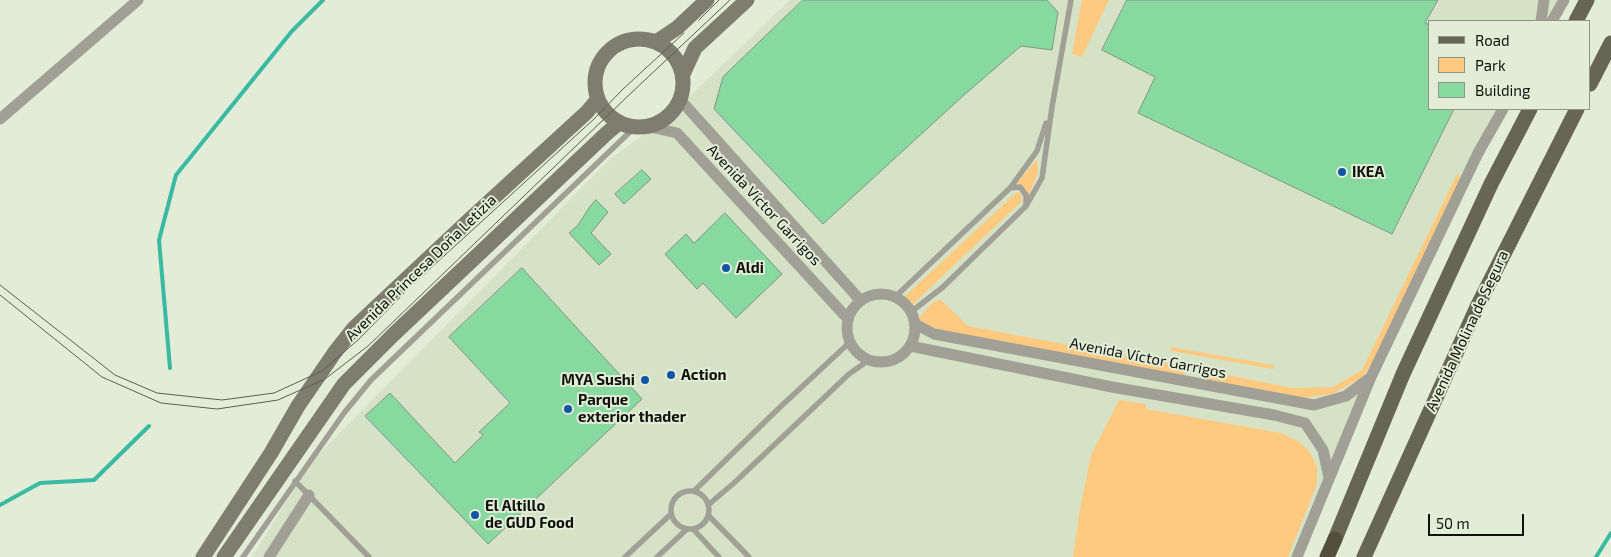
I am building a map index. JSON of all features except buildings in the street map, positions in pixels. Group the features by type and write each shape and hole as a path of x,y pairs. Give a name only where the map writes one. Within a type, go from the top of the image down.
{"highway":[{"path":"1327,557 1334,538"}],"main road":[{"path":"1577,20 1588,0"},
{"path":"1591,82 1611,43"},
{"path":"1334,538 1407,365 1491,184 1529,110"},
{"name":"Avenida Molina de Segura","path":"1364,557 1477,307 1576,110"}],"street":[{"path":"0,119 138,0"},
{"path":"656,42 677,28 707,0"},
{"path":"683,74 695,48 747,0"},
{"path":"1540,20 1544,0"},
{"path":"1553,20 1564,0"},
{"path":"644,39 656,42 670,51 678,62 683,74 683,90 679,104 670,116 650,127 634,128 620,123 606,113 598,99 595,88 596,72 603,58 614,47 628,40 644,39"},
{"name":"Avenida Princesa Doña Letizia","path":"202,557 271,453 298,406 354,328 587,112 598,99"},
{"name":"Avenida Víctor Garrigos","path":"679,104 686,105 861,301"},
{"path":"1296,557 1371,377 1478,153 1502,110"},
{"name":"Avenida Princesa Doña Letizia","path":"224,557 298,449 350,378 451,280 620,123"},
{"name":"Avenida Víctor Garrigos","path":"650,127 677,132 848,319"},
{"path":"883,294 895,297 905,303 913,318 915,335 903,355 881,362 869,360 859,354 850,342 847,330 848,319 854,308 861,301 883,294"},
{"name":"Avenida Víctor Garrigos","path":"913,318 934,334 1314,405 1346,396 1371,377"},
{"path":"910,346 1118,388 1274,415 1305,424 1323,450 1329,479"},
{"path":"269,557 309,495"}],"lane":[{"path":"913,318 1026,206 1042,178 1052,107 1071,0"},
{"path":"895,297 1010,188 1037,151 1052,107"},
{"path":"243,557 344,413 371,380 634,128"},
{"path":"1010,188 1020,187 1026,195 1026,206"},
{"path":"694,491 776,410 850,342"},
{"path":"708,505 734,483 849,374 869,360"},
{"path":"295,481 369,557"},
{"path":"657,557 690,529 702,524 708,515 708,505 705,498 694,491 684,491 678,494 670,507 671,514 674,521 680,526 690,529 719,557"},
{"path":"625,557 671,514"},
{"path":"708,515 749,557"}],"shaded area":[{"path":"790,0 1563,0 1552,20 1428,20 1428,110 1506,110 1353,427 1301,557 252,557 311,462 610,159 669,116"}],"green space":[{"path":"1082,0 1109,0 1082,57 1072,54"},
{"path":"1037,159 1038,172 1029,195 1023,186 1016,184"},
{"path":"1458,172 1460,180 1376,358 1363,377 1332,394 1304,398 1202,379 1199,374 1203,370 1292,388 1333,387 1362,370"},
{"path":"1017,192 1021,194 1022,201 911,306 903,298"},
{"path":"941,300 968,326 1186,367 1184,376 930,328 917,320 934,301"},
{"path":"1171,347 1273,365 1275,368 1172,351"},
{"path":"1119,400 1146,404 1146,409 1281,433 1298,441 1310,452 1317,467 1317,484 1288,557 1073,557 1079,514 1091,455"}],"waterway":[{"path":"170,368 159,240 176,175 292,31 323,0"},
{"path":"0,505 40,483 94,480 149,426"},
{"path":"1596,557 1611,533"}],"tram line":[{"path":"699,20 719,0"},
{"path":"0,295 102,377 161,403 217,409 278,400 325,379 368,346 730,0"},
{"path":"0,285 115,375 157,393 222,400 274,393 322,371 359,339 410,287 594,119 622,90 684,33"}],"place":[{"name":"IKEA","path":"1342,172"},
{"name":"Aldi","path":"726,268"},
{"name":"Action","path":"671,375"},
{"name":"MYA Sushi","path":"645,380"},
{"name":"Parque exterior thader","path":"568,409"},
{"name":"El Altillo de GUD Food","path":"475,515"}]}
